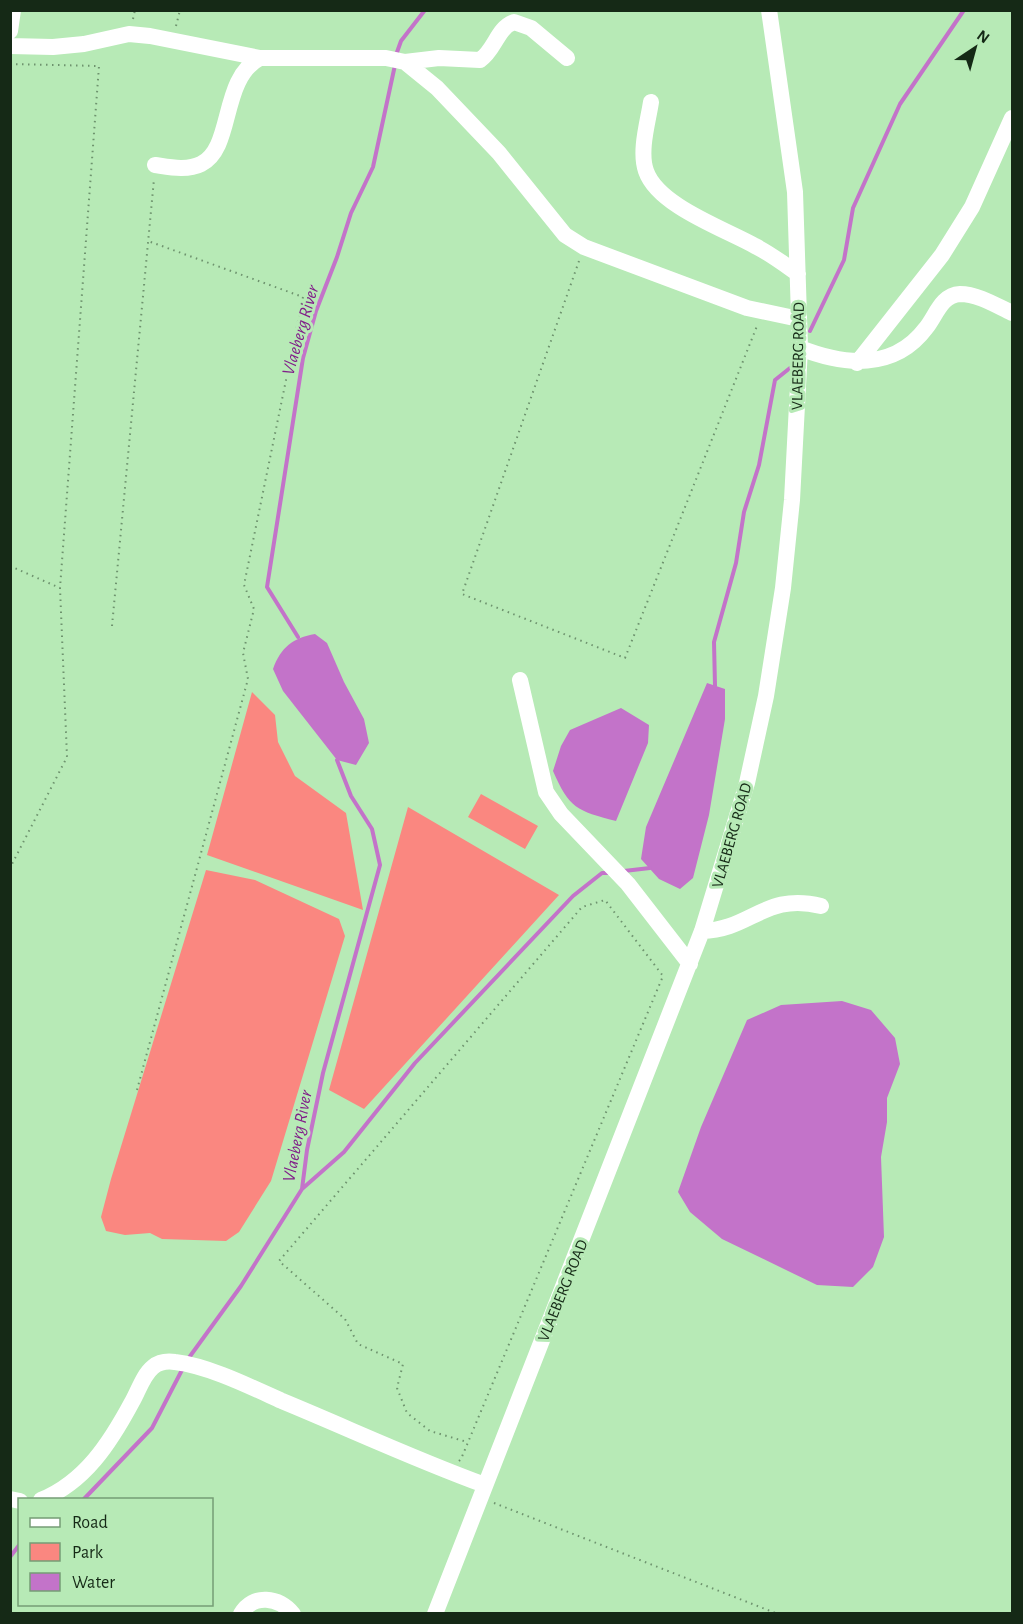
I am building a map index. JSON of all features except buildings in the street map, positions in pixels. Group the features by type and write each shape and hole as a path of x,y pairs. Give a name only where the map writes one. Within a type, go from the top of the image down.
{"street":[{"path":"10,31 13,10"},
{"name":"VLAEBERG ROAD","path":"435,1614 702,931 747,783 766,696 783,588 792,500 800,348 795,192 769,10"},
{"path":"10,46 74,45 129,34 150,36 260,58 386,58 405,62 439,58 480,60 490,51 504,28 514,22 531,28 567,58"},
{"path":"155,165 181,168 199,165 209,159 219,141 243,72 260,58"},
{"path":"405,62 417,70 468,119 552,221 566,235 584,247 747,308 799,319"},
{"path":"651,102 644,156 646,171 654,186 667,198 754,245 798,274"},
{"path":"857,363 942,255 972,207 1012,118"},
{"path":"800,348 822,357 857,363 880,360 899,352 916,340 947,298 959,294 973,296 1012,313"},
{"path":"520,680 546,792 561,814 628,884 690,964"},
{"path":"702,931 725,929 781,902 821,906"},
{"path":"46,1498 60,1492 90,1465 118,1428 146,1376 153,1367 163,1362 175,1362 244,1384 449,1472 483,1491"},
{"path":"241,1614 252,1602 264,1599 278,1601 293,1614"}],"path":[{"path":"10,64 99,66 60,588 67,757 10,868"},
{"path":"112,626 155,165"},
{"path":"138,1090 248,679 243,653 254,609 244,585 303,297 148,241"},
{"path":"584,247 462,594 625,658 763,311"},
{"path":"10,567 60,588"},
{"path":"449,1472 461,1459 663,976 605,900 582,907 279,1261 345,1319 358,1344 403,1364 397,1388 407,1413 430,1431 467,1442"},
{"path":"483,1491 778,1614"}],"green space":[{"path":"252,692 275,715 278,742 295,776 346,813 363,910 207,855"},
{"path":"481,794 538,826 525,849 468,817"},
{"path":"408,807 559,895 364,1109 329,1090"},
{"path":"206,870 255,880 339,919 345,936 271,1181 239,1232 226,1241 162,1239 150,1233 125,1235 106,1231 101,1217 111,1179"}],"water":[{"path":"315,634 327,643 364,719 369,743 356,765 337,760 283,691 273,669 284,649 300,638"},
{"path":"707,683 725,689 725,719 709,815 693,878 680,889 659,879 641,859 646,827"},
{"path":"621,708 649,725 648,743 616,821 583,811 576,806 564,793 553,771 561,746 570,730"},
{"path":"842,1001 871,1010 895,1038 900,1064 887,1098 887,1122 881,1157 884,1237 873,1267 853,1287 817,1285 722,1239 690,1212 678,1192 701,1127 747,1020 781,1005"}],"waterway":[{"name":"Vlaeberg River","path":"396,55 401,41 425,10"},
{"path":"810,331 844,260 853,208 900,104 964,10"},
{"name":"Vlaeberg River","path":"298,637 267,587 303,358 316,311 351,213 373,167 395,65"},
{"path":"715,686 714,642 736,563 744,512 759,465 775,380 790,368"},
{"name":"Vlaeberg River","path":"188,1359 241,1286 302,1189 307,1150 323,1073 380,865 372,829 351,796 337,760"},
{"path":"624,871 650,868"},
{"path":"302,1189 344,1152 415,1063 573,896 602,873 610,873"},
{"name":"Vlaeberg River","path":"85,1498 152,1428 183,1368"},
{"name":"Vlaeberg River","path":"10,1557 18,1547"}]}
